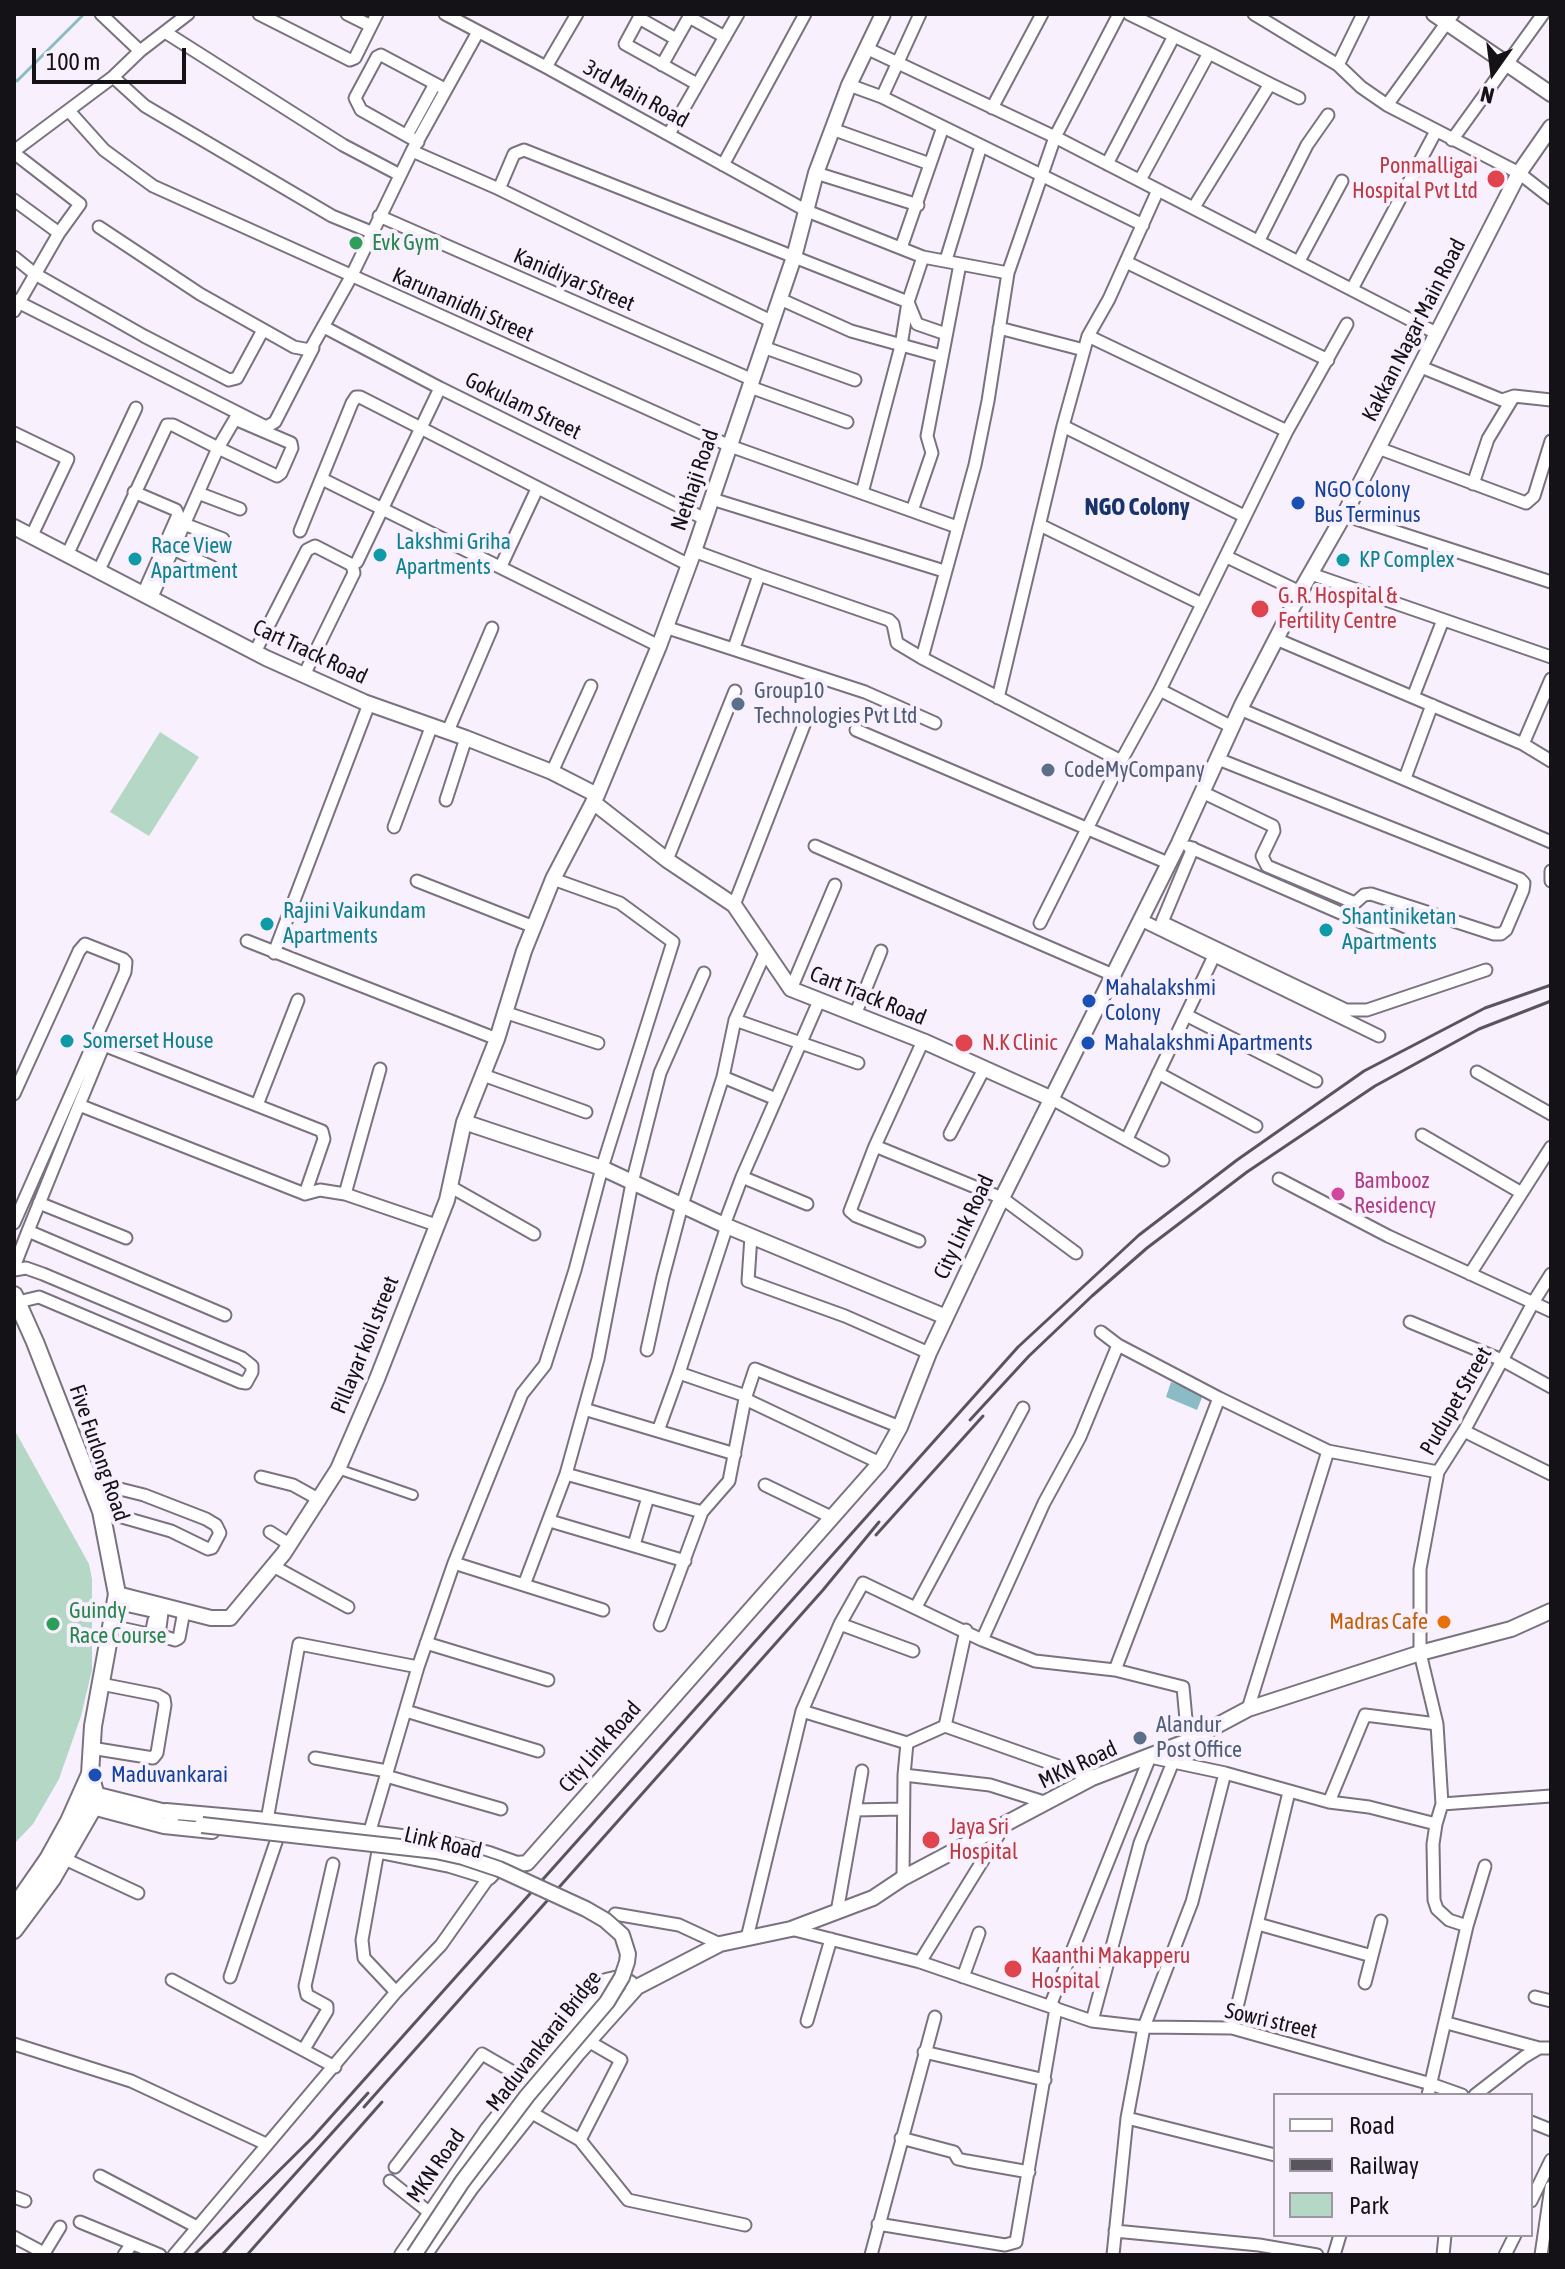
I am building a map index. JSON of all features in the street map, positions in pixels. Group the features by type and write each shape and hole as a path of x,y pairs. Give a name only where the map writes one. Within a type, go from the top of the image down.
{"main road":[{"name":"Five Furlong Road","path":"16,1298 101,1511 121,1601 118,1627 101,1684 87,1799"},
{"path":"14,1930 65,1859 87,1799"},
{"path":"15,1907 87,1799"}],"street":[{"path":"101,14 140,51"},
{"path":"188,14 140,51 113,77 16,147 80,204 16,304 149,366 258,425 270,427 275,422 351,277 415,146 440,86"},
{"path":"259,14 350,60 355,58 377,14"},
{"path":"347,14 371,26"},
{"name":"3rd Main Road","path":"445,14 807,211 923,257 1008,273"},
{"path":"546,67 577,14"},
{"path":"669,134 738,14"},
{"path":"723,165 805,14"},
{"name":"Nethaji Road","path":"524,951 553,879 595,798 659,646 794,257 816,173 849,85 883,14"},
{"path":"882,97 920,14"},
{"path":"992,108 1042,14"},
{"path":"922,658 975,465 1008,273 1055,137 1119,14"},
{"path":"1129,14 1299,98"},
{"path":"1254,14 1338,65 1361,87 1387,105 1519,173 1551,198"},
{"path":"1338,65 1363,14"},
{"path":"1452,140 1543,14"},
{"path":"662,65 689,17 725,37"},
{"path":"1387,105 1445,17 1551,94"},
{"path":"676,39 639,18 625,44 697,84"},
{"path":"165,32 343,145 400,175"},
{"path":"407,135 478,32"},
{"path":"1107,164 1174,36"},
{"path":"866,48 1055,137 1438,334"},
{"path":"1140,180 1209,53"},
{"path":"440,86 385,56 377,57 355,98 361,110 407,135 415,146 771,321"},
{"path":"113,77 145,106 332,216 371,232"},
{"path":"1194,207 1270,84"},
{"path":"849,85 882,97 1143,225"},
{"name":"Karunanidhi Street","path":"69,111 104,150 153,186 730,446 957,527"},
{"path":"1259,240 1307,145 1328,115"},
{"path":"901,248 943,127"},
{"name":"Kakkan Nagar Main Road","path":"1344,515 1519,173 1551,127"},
{"path":"832,129 930,164"},
{"path":"1352,289 1436,131"},
{"path":"946,260 981,146"},
{"path":"499,189 514,154 524,150 908,302 917,324 946,334"},
{"path":"816,173 918,205"},
{"path":"1299,261 1342,181"},
{"path":"998,698 1063,426 1088,336 1158,190"},
{"path":"14,200 59,233"},
{"name":"Kanidiyar Street","path":"379,216 752,383 847,422"},
{"path":"99,227 200,294 263,330 306,352 313,348"},
{"path":"14,257 35,274 229,380 237,378 263,330"},
{"path":"862,493 901,346 908,302 923,257"},
{"path":"1126,262 1328,360"},
{"path":"912,511 932,453 927,436 960,264"},
{"path":"780,299 851,331 941,356"},
{"path":"1040,923 1227,557 1287,431 1347,324"},
{"name":"Gokulam Street","path":"324,327 705,519"},
{"path":"999,328 1084,350"},
{"path":"1088,336 1287,431"},
{"path":"763,347 855,380"},
{"path":"1421,367 1502,400 1514,396 1551,400"},
{"path":"357,562 440,388"},
{"path":"1473,484 1488,439 1514,396"},
{"path":"300,531 356,397 537,489 692,558 759,575 889,620 893,624 897,643 1121,761"},
{"path":"68,553 136,408"},
{"path":"99,570 167,425 173,425 218,448 277,476 292,446 234,419 218,448 173,549 147,596"},
{"path":"1063,426 1244,516"},
{"path":"14,433 68,459 32,535"},
{"path":"1378,448 1526,503 1534,496 1551,441"},
{"path":"322,479 659,646"},
{"path":"501,566 537,489"},
{"path":"134,492 176,510 178,515 147,596"},
{"path":"198,493 240,509"},
{"path":"712,499 944,571"},
{"path":"1344,515 1551,582"},
{"name":"City Link Road","path":"505,1860 527,1863 534,1856 880,1463 900,1427 929,1353 1050,1098 1168,863 1186,846 1202,792 1240,709 1344,515"},
{"path":"184,524 223,539"},
{"path":"1040,525 1202,604"},
{"name":"Cart Track Road","path":"14,527 304,675 369,704 552,772 595,798 667,860 734,905 791,989 923,1041 1050,1098"},
{"path":"255,652 307,550 315,546 352,565 354,573 304,675"},
{"path":"173,549 212,567"},
{"path":"1227,557 1300,592"},
{"path":"1311,574 1551,657"},
{"path":"734,648 759,575"},
{"path":"1413,697 1443,620"},
{"path":"665,627 865,692 935,723"},
{"path":"448,731 492,628"},
{"path":"1276,639 1523,744 1551,761"},
{"path":"1523,744 1551,679"},
{"path":"552,772 591,686"},
{"path":"1160,690 1232,727"},
{"path":"667,860 735,691"},
{"path":"274,953 369,704"},
{"path":"1405,778 1432,705"},
{"path":"1240,709 1550,838"},
{"path":"394,827 432,725"},
{"path":"734,905 804,725"},
{"path":"856,730 1168,863"},
{"path":"446,800 466,738"},
{"path":"1202,792 1273,826 1274,831 1262,856 1267,866 1355,903 1364,895 1371,894 1494,934 1506,930 1523,890 1524,883 1520,879 1218,759"},
{"path":"815,846 1113,975"},
{"path":"1405,941 1186,846 1162,922 1346,1010 1367,1010 1486,970"},
{"path":"1551,871 1551,881"},
{"path":"369,1834 418,1667 454,1563 522,1394 545,1365 575,1270 602,1168 673,942 620,903 553,879"},
{"path":"417,881 534,927"},
{"path":"791,989 835,885"},
{"path":"1141,920 1379,1036"},
{"path":"247,941 497,1039"},
{"path":"14,1094 79,951 85,944 123,959 126,962 125,972 14,1223"},
{"name":"Pillayar koil street","path":"121,1601 223,1620 230,1618 273,1566 320,1500 338,1469 377,1379 451,1187 464,1122 497,1039 524,951"},
{"path":"855,1015 881,951"},
{"path":"647,1350 682,1205 723,1077 735,1020 765,953"},
{"path":"1127,1139 1214,956"},
{"path":"524,1585 566,1474 598,1359 632,1183 660,1073 704,973"},
{"path":"257,1105 298,1000"},
{"path":"658,1431 742,1177 803,1044 819,1001"},
{"path":"504,1012 598,1043"},
{"path":"1186,1015 1316,1081"},
{"path":"735,1020 858,1063"},
{"path":"919,1241 850,1211 875,1146 923,1041"},
{"path":"16,1298 39,1297 246,1383 252,1366 242,1358 45,1275 26,1268 14,1268 106,1046 322,1131 325,1134 305,1194"},
{"path":"345,1194 380,1069"},
{"path":"950,1134 984,1069"},
{"path":"1477,1072 1551,1114"},
{"path":"1158,1073 1256,1126"},
{"path":"483,1075 586,1112"},
{"path":"723,1077 776,1099"},
{"path":"1050,1098 1163,1160"},
{"path":"79,1105 305,1194 320,1190 345,1194 436,1225"},
{"path":"464,1122 602,1168 726,1226 946,1317"},
{"path":"1422,1135 1520,1192"},
{"path":"875,1146 1002,1198 1076,1253"},
{"path":"1470,1274 1551,1147"},
{"path":"742,1177 807,1204"},
{"path":"1279,1179 1551,1311"},
{"path":"451,1187 534,1234"},
{"path":"39,1203 126,1238"},
{"path":"28,1231 225,1315"},
{"path":"751,1236 748,1281 845,1316 929,1353"},
{"name":"Pudupet Street","path":"1442,1804 1437,1724 1420,1653 1420,1569 1438,1472 1551,1274"},
{"path":"39,1297 45,1275"},
{"path":"1410,1322 1502,1360 1551,1387"},
{"path":"1101,1332 1118,1345 1219,1398 1328,1451 1438,1472"},
{"path":"982,1640 1044,1503 1080,1437 1118,1345"},
{"path":"660,1625 702,1512 729,1481 745,1399 755,1369 900,1427"},
{"path":"679,1373 743,1395 745,1399 880,1463"},
{"path":"1115,1670 1219,1398"},
{"path":"916,1607 1023,1408"},
{"path":"584,1409 735,1454"},
{"path":"1464,1431 1551,1474"},
{"path":"1248,1709 1328,1451"},
{"path":"338,1469 413,1495"},
{"path":"566,1474 702,1512"},
{"path":"261,1477 293,1485 320,1500"},
{"path":"765,1485 831,1517"},
{"path":"93,1490 120,1489 144,1495 206,1519 216,1525 220,1533 212,1548 208,1549 171,1531 101,1511"},
{"path":"634,1545 648,1497"},
{"path":"550,1521 685,1561"},
{"path":"270,1532 289,1544"},
{"path":"454,1563 603,1610"},
{"path":"273,1566 348,1607"},
{"path":"747,1938 802,1711 840,1624 863,1583 982,1640 1035,1661 1115,1670 1183,1687 1188,1741"},
{"path":"159,1607 159,1635 175,1640 179,1638 184,1611"},
{"path":"118,1627 150,1633 159,1607"},
{"name":"MKN Road","path":"424,2255 470,2189 588,2041 637,1987 720,1944 791,1929 873,1898 903,1878 1092,1778 1188,1741 1248,1709 1420,1653 1511,1629 1551,1611"},
{"path":"840,1624 913,1651"},
{"path":"945,1726 966,1630"},
{"path":"426,1643 548,1680"},
{"path":"267,1820 299,1644 418,1667"},
{"path":"91,1748 153,1758 157,1753 165,1705 164,1699 157,1695 101,1684"},
{"path":"406,1711 538,1751"},
{"path":"802,1711 907,1743 945,1726 1092,1778"},
{"path":"1329,1802 1365,1715 1437,1724"},
{"path":"903,1878 907,1743"},
{"path":"878,2224 1001,2244 1013,2244 1018,2237 1045,2080 1053,2007 1150,1757 1225,1773 1329,1802 1369,1807 1436,1824"},
{"path":"315,1758 386,1774 501,1809"},
{"path":"1092,2021 1140,1843 1173,1762"},
{"path":"837,1912 862,1771"},
{"path":"1113,2255 1127,2118 1144,2027 1192,1902 1225,1773"},
{"path":"904,1775 990,1785 1047,1803"},
{"path":"1232,2028 1289,1792"},
{"path":"1467,1926 1449,1920 1437,1909 1434,1900 1433,1844 1442,1804 1551,1796"},
{"path":"87,1799 165,1818"},
{"path":"855,1810 903,1809"},
{"name":"Link Road","path":"165,1818 267,1820 441,1842 505,1860 489,1877 450,1865 378,1851 277,1839 165,1818"},
{"name":"Maduvankarai Bridge","path":"165,1818 202,1825 436,1851 463,1857 499,1869 586,1909 622,1935 628,1954 627,1962 607,2002 518,2108 462,2182 414,2255"},
{"path":"920,1962 1004,1826"},
{"path":"230,1977 277,1839"},
{"path":"378,1851 362,1940 364,1958 396,1992"},
{"path":"65,1859 138,1893"},
{"path":"304,2049 327,2011 327,2006 307,1995 305,1986 333,1864"},
{"path":"1430,2089 1467,1926 1485,1866"},
{"path":"174,2255 396,1992 441,1945 489,1877"},
{"path":"615,1914 679,1925 720,1944"},
{"path":"1365,1983 1381,1921"},
{"path":"1258,1924 1372,1956"},
{"name":"Sowri street","path":"791,1929 920,1962 1092,2021 1144,2027 1232,2028 1451,2093"},
{"path":"963,1977 979,1933"},
{"path":"807,2021 831,1939"},
{"name":"MKN Road","path":"402,2255 488,2129 606,1981 619,1978 637,1987"},
{"path":"172,1980 335,2067"},
{"path":"1535,1997 1551,2001"},
{"path":"871,2255 935,2017"},
{"path":"1447,2023 1545,2048"},
{"path":"580,2140 621,2060 588,2041"},
{"path":"14,2044 131,2081 266,2144"},
{"path":"1478,2093 1508,2067 1545,2048"},
{"path":"924,2052 1045,2080"},
{"path":"395,2167 482,2054 527,2080"},
{"path":"532,2113 580,2140 628,2200 745,2225"},
{"path":"1127,2118 1273,2154"},
{"path":"901,2138 954,2152 958,2159 1029,2172"},
{"path":"1533,2197 1551,2160"},
{"path":"100,2176 197,2227"},
{"path":"390,2181 430,2213"},
{"path":"1541,2255 1551,2187"},
{"path":"80,2222 127,2250 160,2255"},
{"path":"14,2237 44,2254 60,2227"},
{"path":"1115,2231 1259,2245 1317,2255"},
{"path":"1505,2255 1514,2237"}],"green space":[{"path":"160,732 199,757 149,836 110,812"},
{"name":"Guindy Race Course","path":"14,1429 89,1564 92,1579 92,1670 81,1716 59,1779 33,1824 14,1844"}],"water":[{"path":"1171,1382 1203,1395 1197,1410 1166,1397"}],"waterway":[{"path":"14,79 17,81 84,14"}],"railway":[{"path":"194,2255 312,2138 1018,1347 1139,1235 1237,1160 1364,1071 1485,1008 1551,985"},
{"path":"970,1420 1029,1356 1092,1296 1147,1248 1247,1172 1375,1086 1479,1029 1551,1001"},
{"path":"876,1535 983,1416"},
{"path":"364,2107 823,1590 879,1522"},
{"path":"222,2255 368,2093"},
{"path":"247,2255 382,2102"}],"place":[{"name":"Ponmalligai Hospital Pvt Ltd","path":"1496,179"},
{"name":"Evk Gym","path":"356,243"},
{"name":"NGO Colony Bus Terminus","path":"1298,503"},
{"name":"Lakshmi Griha Apartments","path":"380,555"},
{"name":"Race View Apartment","path":"135,559"},
{"name":"KP Complex","path":"1343,560"},
{"name":"G. R. Hospital & Fertility Centre","path":"1260,609"},
{"name":"Group10 Technologies Pvt Ltd","path":"738,704"},
{"name":"CodeMyCompany","path":"1048,770"},
{"name":"Rajini Vaikundam Apartments","path":"267,924"},
{"name":"Shantiniketan Apartments","path":"1326,930"},
{"name":"Mahalakshmi Colony","path":"1089,1001"},
{"name":"Somerset House","path":"67,1041"},
{"name":"N.K Clinic","path":"964,1043"},
{"name":"Mahalakshmi Apartments","path":"1088,1043"},
{"name":"Bambooz Residency","path":"1338,1194"},
{"name":"Madras Cafe","path":"1444,1622"},
{"name":"Guindy Race Course","path":"53,1624"},
{"name":"Alandur Post Office","path":"1140,1738"},
{"name":"Maduvankarai","path":"95,1775"},
{"name":"Jaya Sri Hospital","path":"931,1840"},
{"name":"Kaanthi Makapperu Hospital","path":"1013,1969"}],"district":[{"name":"NGO Colony","path":"1137,507"}]}
